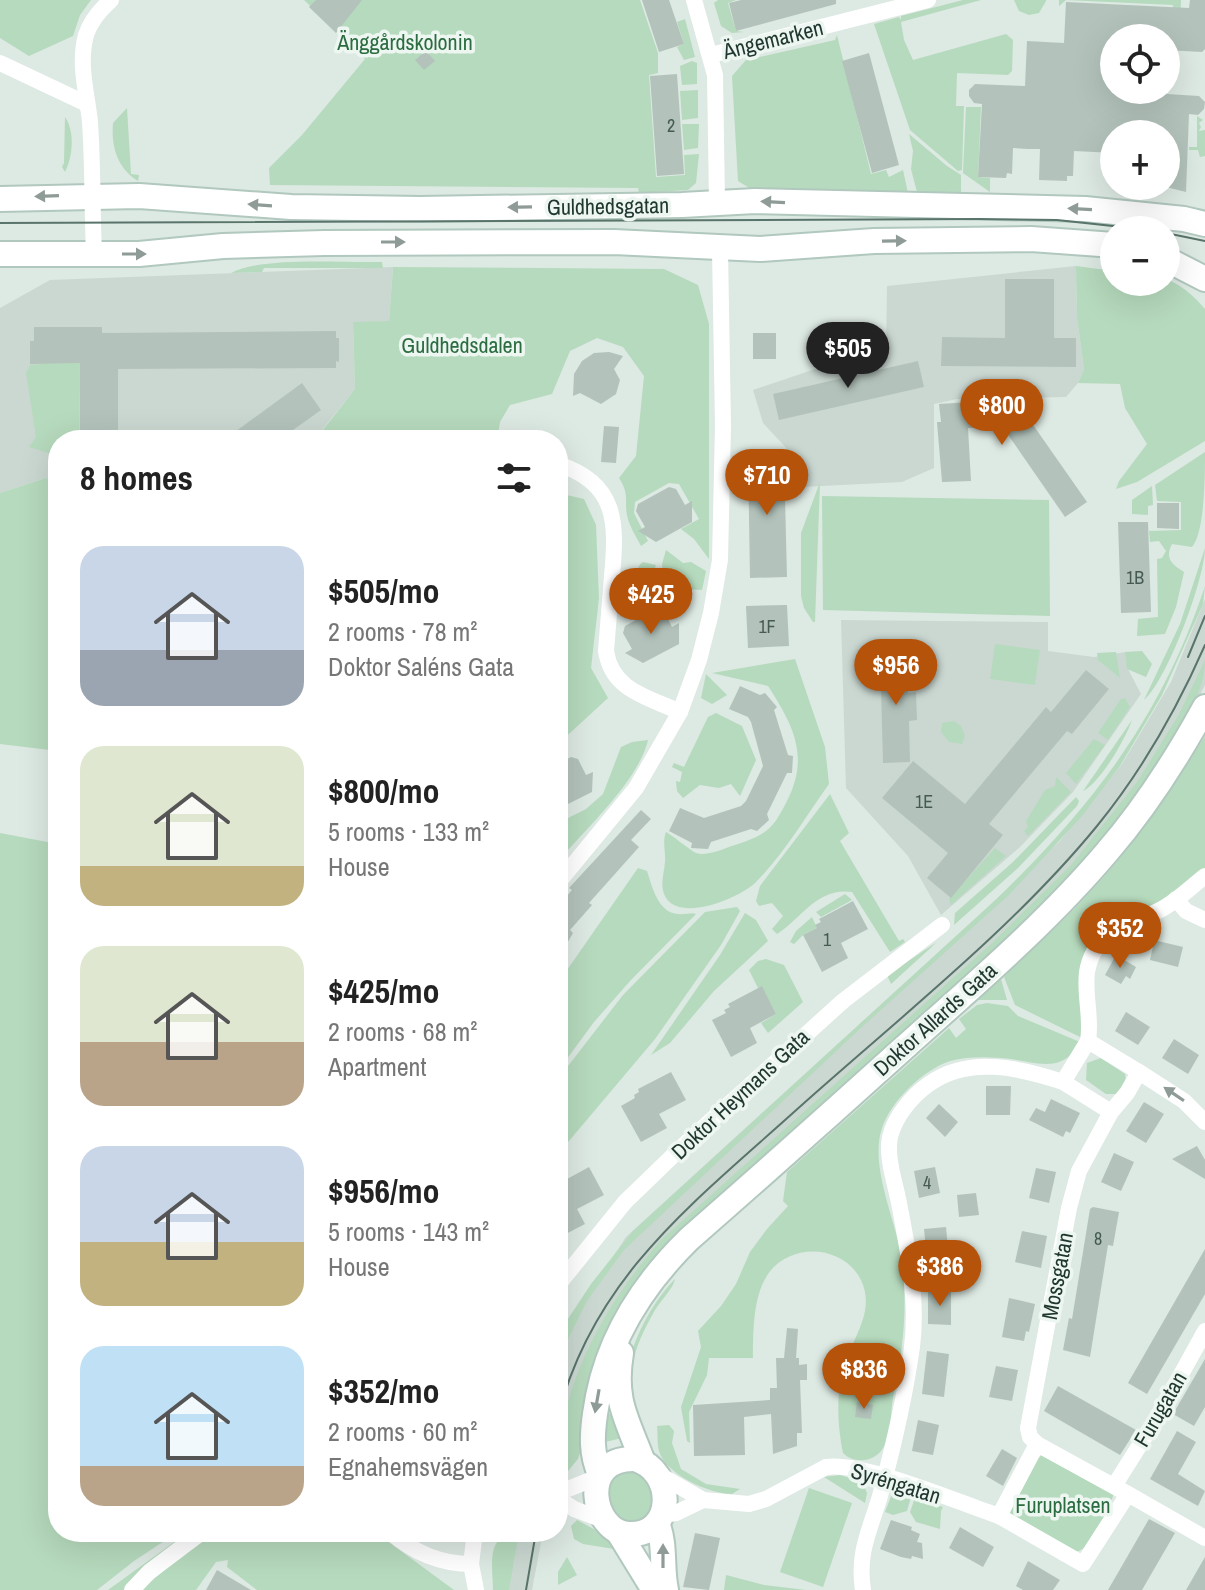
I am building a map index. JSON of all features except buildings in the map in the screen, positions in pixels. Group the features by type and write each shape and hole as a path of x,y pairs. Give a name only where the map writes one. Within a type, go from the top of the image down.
{"street":[{"path":"94,253 83,64 87,33 111,0"},
{"path":"694,0 715,75 717,202"},
{"name":"Ängemarken","path":"711,55 928,0"},
{"path":"0,63 87,104"},
{"name":"Guldhedsgatan","path":"4,200 92,195 291,207 420,209 755,201 1073,209 1184,219 1205,224"},
{"name":"Guldhedsgatan","path":"0,254 139,254 234,245 371,242 614,242 720,249 874,241 1031,239 1100,244"},
{"path":"568,871 636,788 680,712 699,660 720,560 723,426 720,249"},
{"path":"1180,255 1205,263"},
{"path":"1180,266 1205,279"},
{"path":"568,469 591,480 612,512 615,542 606,651 609,667 624,687 680,712"},
{"name":"Doktor Allards Gata","path":"654,1590 598,1506 599,1476 592,1448 599,1389 613,1343 636,1306 662,1268 689,1239 986,973 1069,894 1142,807 1205,707"},
{"path":"1063,1082 1088,1041 1091,1026 1086,982 1092,956 1099,944 1123,924 1160,910 1205,876"},
{"path":"1176,899 1186,911 1205,920"},
{"name":"Doktor Heymans Gata","path":"568,1273 625,1202 685,1144 835,1007 942,925"},
{"path":"1088,1041 1184,1101 1205,1122"},
{"path":"863,1590 861,1556 905,1391 914,1331 908,1258 890,1148 902,1111 937,1078 958,1069 991,1066 1033,1072 1063,1082 1111,1112"},
{"name":"Mossgatan","path":"1037,1444 1030,1437 1028,1428 1069,1208 1079,1171 1111,1112 1139,1072"},
{"name":"Doktor Allards Gata","path":"636,1306 620,1354 617,1383 622,1412 664,1489 660,1519 666,1590"},
{"name":"Furugatan","path":"1121,1490 1205,1331"},
{"path":"1121,1490 1083,1564 999,1516 1037,1444 1121,1490 1205,1538"},
{"path":"568,1491 599,1476 619,1460 650,1468"},
{"name":"Syréngatan","path":"650,1468 703,1500 749,1504 757,1503 826,1467 837,1465 884,1477 999,1516"},
{"name":"Syréngatan","path":"660,1519 703,1500"},
{"path":"568,1504 612,1527 643,1532 660,1519"},
{"path":"132,1590 189,1542"},
{"path":"402,1542 443,1562 471,1564"},
{"path":"474,1542 471,1564 476,1590"}],"shaded area":[{"path":"1076,266 1077,318 1084,369 1078,383 1066,397 957,399 934,404 934,468 902,482 801,487 789,451 763,423 753,390 839,361 886,351 887,286"},
{"path":"393,267 389,321 353,323 355,389 322,430 48,430 48,480 0,493 0,308 50,280"},
{"path":"1205,599 1205,685 1190,714 1127,810 1059,891 889,1046 763,1152 677,1231 638,1274 568,1434 568,1329 626,1237 1059,842 1122,764 1171,682"},
{"path":"841,620 1048,622 1048,651 1094,657 1126,652 1128,669 1141,694 1073,792 1019,848 941,915 908,856 846,788"},
{"path":"541,1542 532,1590 494,1590 504,1544"}],"green space":[{"path":"0,0 91,0 80,15 73,36 29,56 0,38"},
{"name":"Änggårdskolonin","path":"304,0 640,0 658,53 658,73 649,75 656,177 685,175 684,155 699,154 696,183 688,190 639,193 638,188 270,185 269,168 302,135 365,59"},
{"path":"718,0 736,0 728,3 736,31 744,32 732,33 721,26 714,3"},
{"path":"963,0 981,0 901,22 904,40 913,60 1006,34 1013,40 1012,71 1008,75 957,73 956,106 964,106 962,170 958,171 910,130 874,24 899,17 901,20 901,16"},
{"path":"1014,0 1046,1 1039,13 1029,15 1019,11"},
{"path":"1066,0 1181,0 1180,24 1173,24 1173,5"},
{"path":"685,19 695,57 684,60 677,47 684,44 677,22"},
{"path":"837,35 871,174 886,170 889,177 903,170 908,193 751,189 738,181 732,76 746,60 835,40"},
{"path":"692,61 697,63 697,84 682,85 680,66"},
{"path":"698,90 698,118 682,120 680,91"},
{"path":"966,107 981,107 978,177 990,178 990,192 963,173"},
{"path":"127,108 131,174 139,175 138,181 125,170 120,163 113,140 113,123"},
{"path":"1197,116 1203,120 1199,123 1199,131 1205,130 1205,156 1200,157 1198,150 1189,150 1189,147 1197,147"},
{"path":"65,117 72,144 65,172 62,167"},
{"path":"682,124 699,124 698,148 684,150"},
{"path":"909,134 961,175 961,192 917,192 911,169 913,151"},
{"path":"283,262 382,262 383,268 264,268 262,272 231,273"},
{"path":"1076,266 1100,269 1100,296 1180,296 1180,286 1187,291 1205,309 1205,441 1137,482 1116,489 1147,444 1125,408 1120,384 1078,383 1084,369 1077,318"},
{"name":"Guldhedsdalen","path":"393,267 664,269 698,285 709,324 709,559 694,539 681,529 699,519 679,484 669,483 635,502 634,513 648,541 641,546 633,531 619,478 636,456 644,376 623,347 597,338 570,351 552,394 510,405 499,430 323,430 355,389 353,322 389,321"},
{"path":"80,362 79,430 48,430 48,453 29,447 36,437 26,373 30,365"},
{"path":"1205,452 1200,529 1192,547 1172,544 1169,554 1176,567 1184,572 1176,607 1165,634 1137,636 1138,619 1158,617 1157,559 1162,558 1166,551 1159,541 1150,542 1149,531 1181,530 1181,502 1157,501 1155,485"},
{"path":"48,480 48,750 0,744 0,493"},
{"path":"820,482 813,622 801,596 801,533"},
{"path":"1152,486 1153,505 1148,506 1148,515 1132,514 1132,500"},
{"path":"568,495 584,499 596,525 599,598 591,668 608,698 568,735"},
{"path":"822,496 1049,500 1050,616 823,610"},
{"path":"1205,548 1199,582 1183,628 1163,672 1144,700 1180,624"},
{"path":"666,550 683,563 691,562 706,571 702,590 685,589 663,579 662,564"},
{"path":"643,562 656,565 650,581 643,579 639,572 638,568"},
{"path":"1205,586 1203,604 1162,695 1120,766 1082,816 1010,894 862,1027 624,1250 587,1301 568,1339 568,1319 633,1231 989,906 1059,835 1090,798 1144,721 1187,634"},
{"path":"995,644 1040,650 1035,685 990,679"},
{"path":"1142,651 1152,664 1146,677 1127,669 1125,652"},
{"path":"1116,652 1120,678 1098,660 1097,653"},
{"path":"795,659 825,747 829,784 785,847 755,883 737,895 710,905 684,908 674,905 666,898 662,880 666,832 701,854 756,837 778,818 794,785 797,770 796,741 785,714 768,686 712,673"},
{"path":"1205,660 1198,692 1171,742 1138,791 1066,879 985,959 671,1239 636,1283 578,1459 568,1471 568,1404 576,1379 604,1319 641,1264 662,1239 992,943 1071,865 1137,782 1178,716"},
{"path":"706,674 727,695 712,704 701,698"},
{"path":"1125,698 1130,707 1108,740 1098,733 1121,699"},
{"path":"716,713 742,726 756,760 740,796 731,784 719,788 700,785 683,798 677,791 676,781 680,782 682,772 672,767 674,763 684,767 708,717"},
{"path":"1132,720 1104,770 1083,791"},
{"path":"954,721 961,726 965,736 962,744 949,742 941,732 942,723"},
{"path":"1205,736 1205,874 1094,944 1082,1038 1015,1005 1004,977 1071,913 1108,872 1166,797"},
{"path":"1094,739 1105,745 1076,784 1066,773"},
{"path":"648,740 634,771 623,788 568,850 568,818 586,809 603,794 621,747"},
{"path":"1056,777 1071,792 1028,836 1024,831 1028,827 1026,821 1045,790 1055,786"},
{"path":"830,794 849,833 840,841 899,941 903,939 905,942 890,952 852,892 829,894 819,899 777,934 772,929 783,916 772,903 759,906 756,901 760,886"},
{"path":"1076,797 1079,801 1077,806 1018,868 954,925 955,913 1013,862"},
{"path":"0,833 48,842 48,1542 163,1542 97,1590 0,1590"},
{"path":"995,848 1006,856 951,905 949,899"},
{"path":"638,868 647,871 657,898 665,909 678,914 696,914 630,981 568,1057 568,969"},
{"path":"845,894 852,900 821,917 816,912"},
{"path":"737,907 740,911 721,945 655,1039 568,1142 568,1066 623,995 705,912"},
{"path":"745,913 756,920 768,941 714,991 670,1043 651,1055 720,955"},
{"path":"812,917 817,928 794,944 790,942 796,931"},
{"path":"937,942 891,984 887,975"},
{"path":"766,959 784,965 803,1002 768,1033 761,1023 776,1014 749,970 758,961"},
{"path":"1001,979 1007,1000 977,1000"},
{"path":"977,1005 1008,1006 1018,1016 1080,1042 1063,1061 1053,1063 988,1057 950,1061 919,1079 900,1097 886,1118 879,1143 879,1159 902,1259 904,1312 902,1347 885,1446 877,1455 862,1460 852,1459 843,1453 838,1413 840,1382 845,1361 864,1316 865,1292 853,1268 842,1259 816,1252 789,1256 768,1274 757,1303 753,1358 709,1358 707,1375 689,1412 690,1443 687,1441 681,1407 701,1347 698,1331 721,1306 736,1284 750,1252 788,1206 783,1201 787,1172 949,1028 956,1038 966,1029 959,1019"},
{"path":"1101,1058 1125,1074 1126,1082 1116,1094 1106,1094 1086,1080 1087,1063"},
{"path":"675,1279 655,1310 636,1352 632,1388 636,1419 628,1403 628,1365 643,1326"},
{"path":"610,1414 626,1437 601,1443 604,1417"},
{"path":"669,1425 674,1431 672,1443 681,1469 706,1484 740,1489 732,1494 712,1491 690,1482 670,1468 659,1451 657,1426"},
{"name":"Furuplatsen","path":"1042,1455 1114,1492 1095,1536 1089,1544 1075,1552 1009,1516 1026,1474"},
{"path":"639,1470 656,1494 650,1521 620,1523 606,1497 612,1474"},
{"path":"840,1475 862,1482 867,1493 865,1503 824,1477"},
{"path":"809,1488 852,1503 823,1587 780,1572"},
{"path":"897,1492 911,1497 907,1511 893,1515 885,1512 892,1494"},
{"path":"915,1498 943,1507 940,1529 916,1522 910,1512"},
{"path":"577,1520 603,1534 616,1546 614,1549 583,1544 574,1539 571,1526"},
{"path":"174,1542 181,1542 126,1590 108,1590"},
{"path":"201,1542 389,1542 454,1590 257,1590 227,1567 228,1560 216,1562 196,1590 141,1590"},
{"path":"498,1542 517,1542 509,1590 493,1590"},
{"path":"567,1557 577,1575 558,1585 558,1572"},
{"path":"726,1575 764,1585 806,1590 724,1590"}],"tram line":[{"path":"0,223 979,219 1057,220 1100,225"},
{"path":"1180,236 1205,241"},
{"path":"1188,657 1205,616"},
{"path":"568,1385 595,1323 621,1283 651,1246 719,1178 990,938 1028,902 1097,826 1143,762 1205,645"},
{"path":"526,1590 534,1542"}]}
